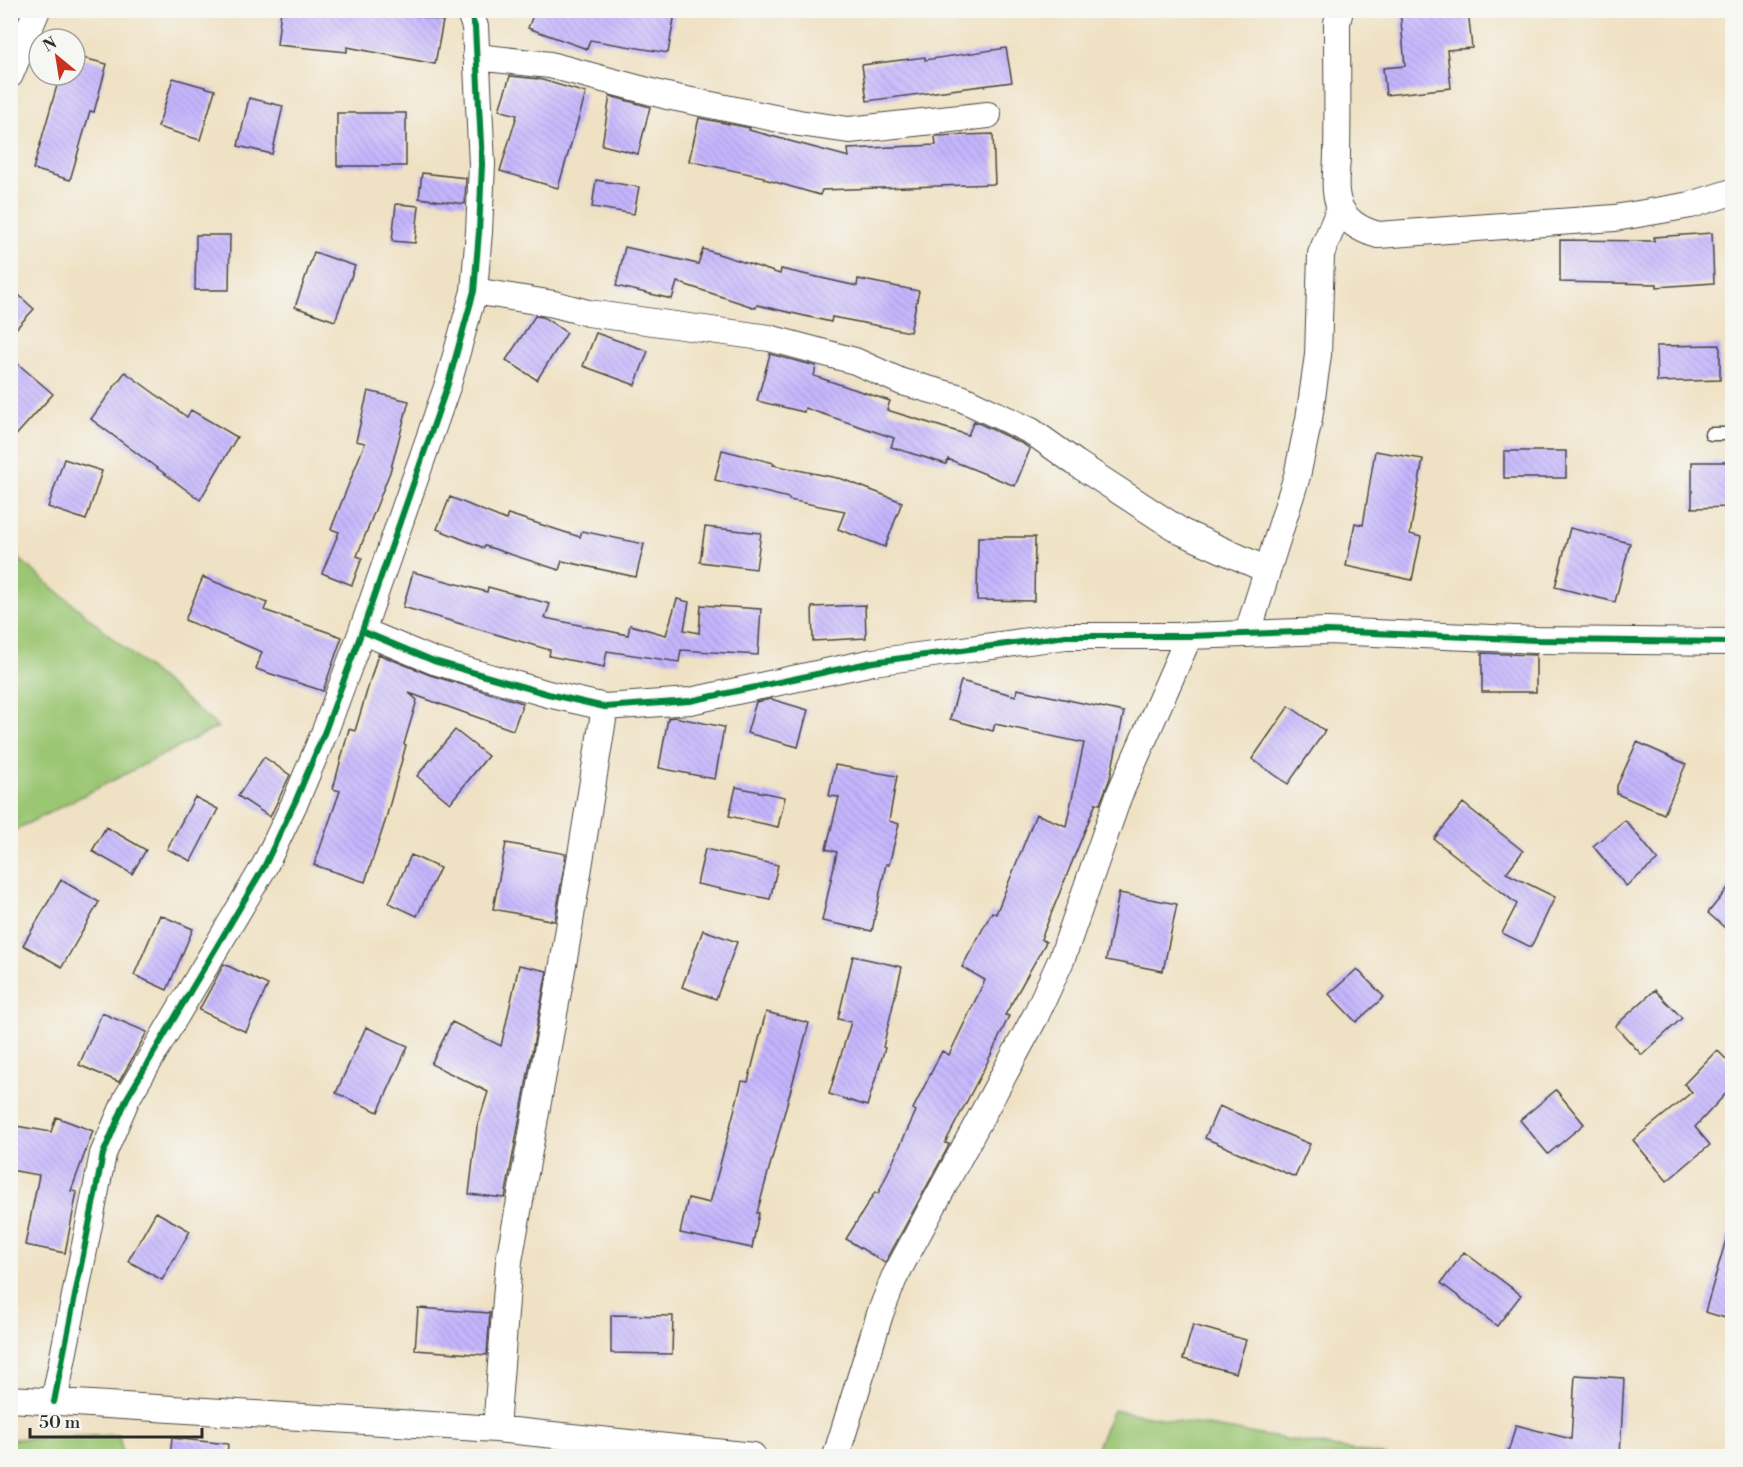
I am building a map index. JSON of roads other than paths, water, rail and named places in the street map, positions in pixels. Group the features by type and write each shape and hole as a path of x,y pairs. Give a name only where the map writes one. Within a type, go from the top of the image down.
{"street":[{"path":"10,75 38,10"},
{"path":"54,1402 103,1154 127,1098 264,867 296,800 362,632 448,384 474,291 482,164 475,27 469,10"},
{"path":"1340,10 1337,23 1335,184 1340,208 1355,225 1367,232 1378,235 1615,218 1691,205 1732,192"},
{"path":"476,57 550,65 667,96 799,123 849,130 988,115"},
{"path":"1248,632 1297,476 1309,419 1318,355 1321,254 1340,208"},
{"path":"474,291 554,304 588,313 769,338 855,361 902,381 961,398 1031,430 1076,463 1182,532 1268,570"},
{"path":"362,632 434,661 605,708 690,700 873,662 1066,636 1189,636 1248,632 1327,631 1537,640 1732,642"},
{"path":"836,1456 880,1314 894,1278 1036,1015 1062,958 1119,795 1189,636"},
{"path":"496,1429 509,1262 565,953 605,708"},
{"path":"10,1399 496,1429 753,1456"}],"lane":[{"path":"1711,434 1732,434"}]}
